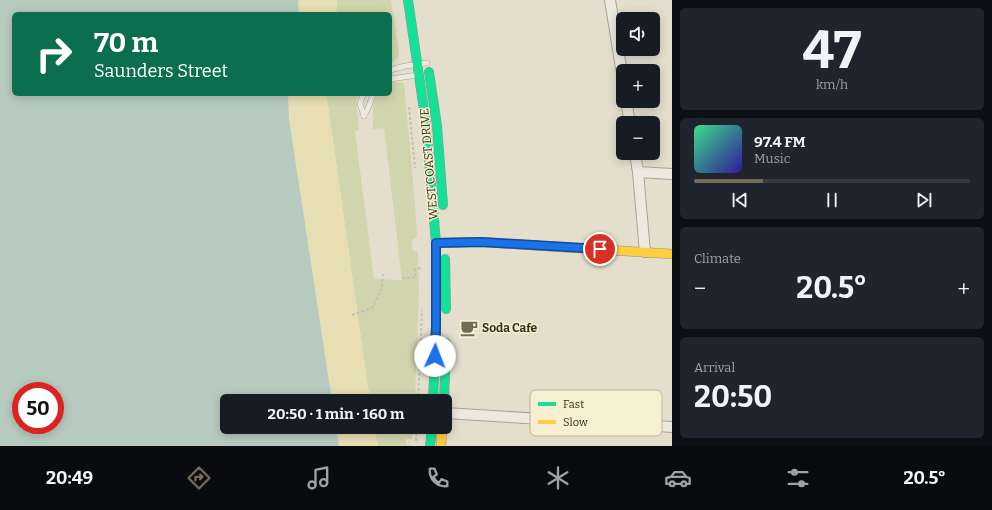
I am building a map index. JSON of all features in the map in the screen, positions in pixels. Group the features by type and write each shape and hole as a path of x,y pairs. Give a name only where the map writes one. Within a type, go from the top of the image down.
{"main road":[{"name":"WEST COAST DRIVE","path":"408,0 426,124 446,281 446,318"},
{"name":"WEST COAST DRIVE","path":"427,59 437,126 443,217 440,242 433,394"},
{"path":"440,242 481,242 672,254"},
{"path":"444,394 446,333"},
{"path":"430,446 431,434"},
{"path":"441,446 442,434"}],"street":[{"path":"610,0 620,64"},
{"path":"636,160 645,252"},
{"path":"638,172 672,174"},
{"path":"452,413 530,418"},
{"path":"662,426 672,427"}],"lane":[{"path":"392,69 417,64 427,59"},
{"path":"392,79 429,73"},
{"path":"362,96 360,104 364,116 372,96"}],"path":[{"path":"408,101 416,171"},
{"path":"422,262 422,274"},
{"path":"402,278 416,277 415,269 422,268"},
{"path":"352,315 372,308 381,290 383,274"},
{"path":"418,394 422,309"},
{"path":"416,446 417,434"}],"green space":[{"path":"337,0 391,0 399,57 392,62 392,12 336,12"},
{"path":"392,82 404,83 417,237 412,240 412,250 418,253 419,290 415,394 369,394 327,96 357,96 356,100 359,130 355,131 374,279 402,280 384,128 373,129 373,106 376,96 392,96"},
{"path":"375,434 412,434 412,439 406,439 406,444 412,446 378,446"}],"sand":[{"path":"298,0 337,0 336,12 299,12"},
{"path":"288,96 327,96 369,394 331,394 289,119"},
{"path":"337,434 375,434 378,446 339,446"}],"shaded area":[{"path":"0,0 298,0 299,12 12,12 12,96 288,96 289,119 331,394 220,394 220,434 337,434 339,446 0,446"}],"traffic: fast":[{"path":"408,0 426,124 436,243 436,326 433,394"},
{"path":"429,72 437,126 443,205"},
{"path":"445,259 446,309"},
{"path":"444,394 446,343"},
{"path":"430,446 431,434"}],"traffic: slow":[{"path":"436,243 481,242 672,254"},
{"path":"441,446 442,434"}],"place":[{"name":"Soda Cafe","path":"469,328"}],"route":[{"path":"435,356 436,243 481,242 600,249"}]}
